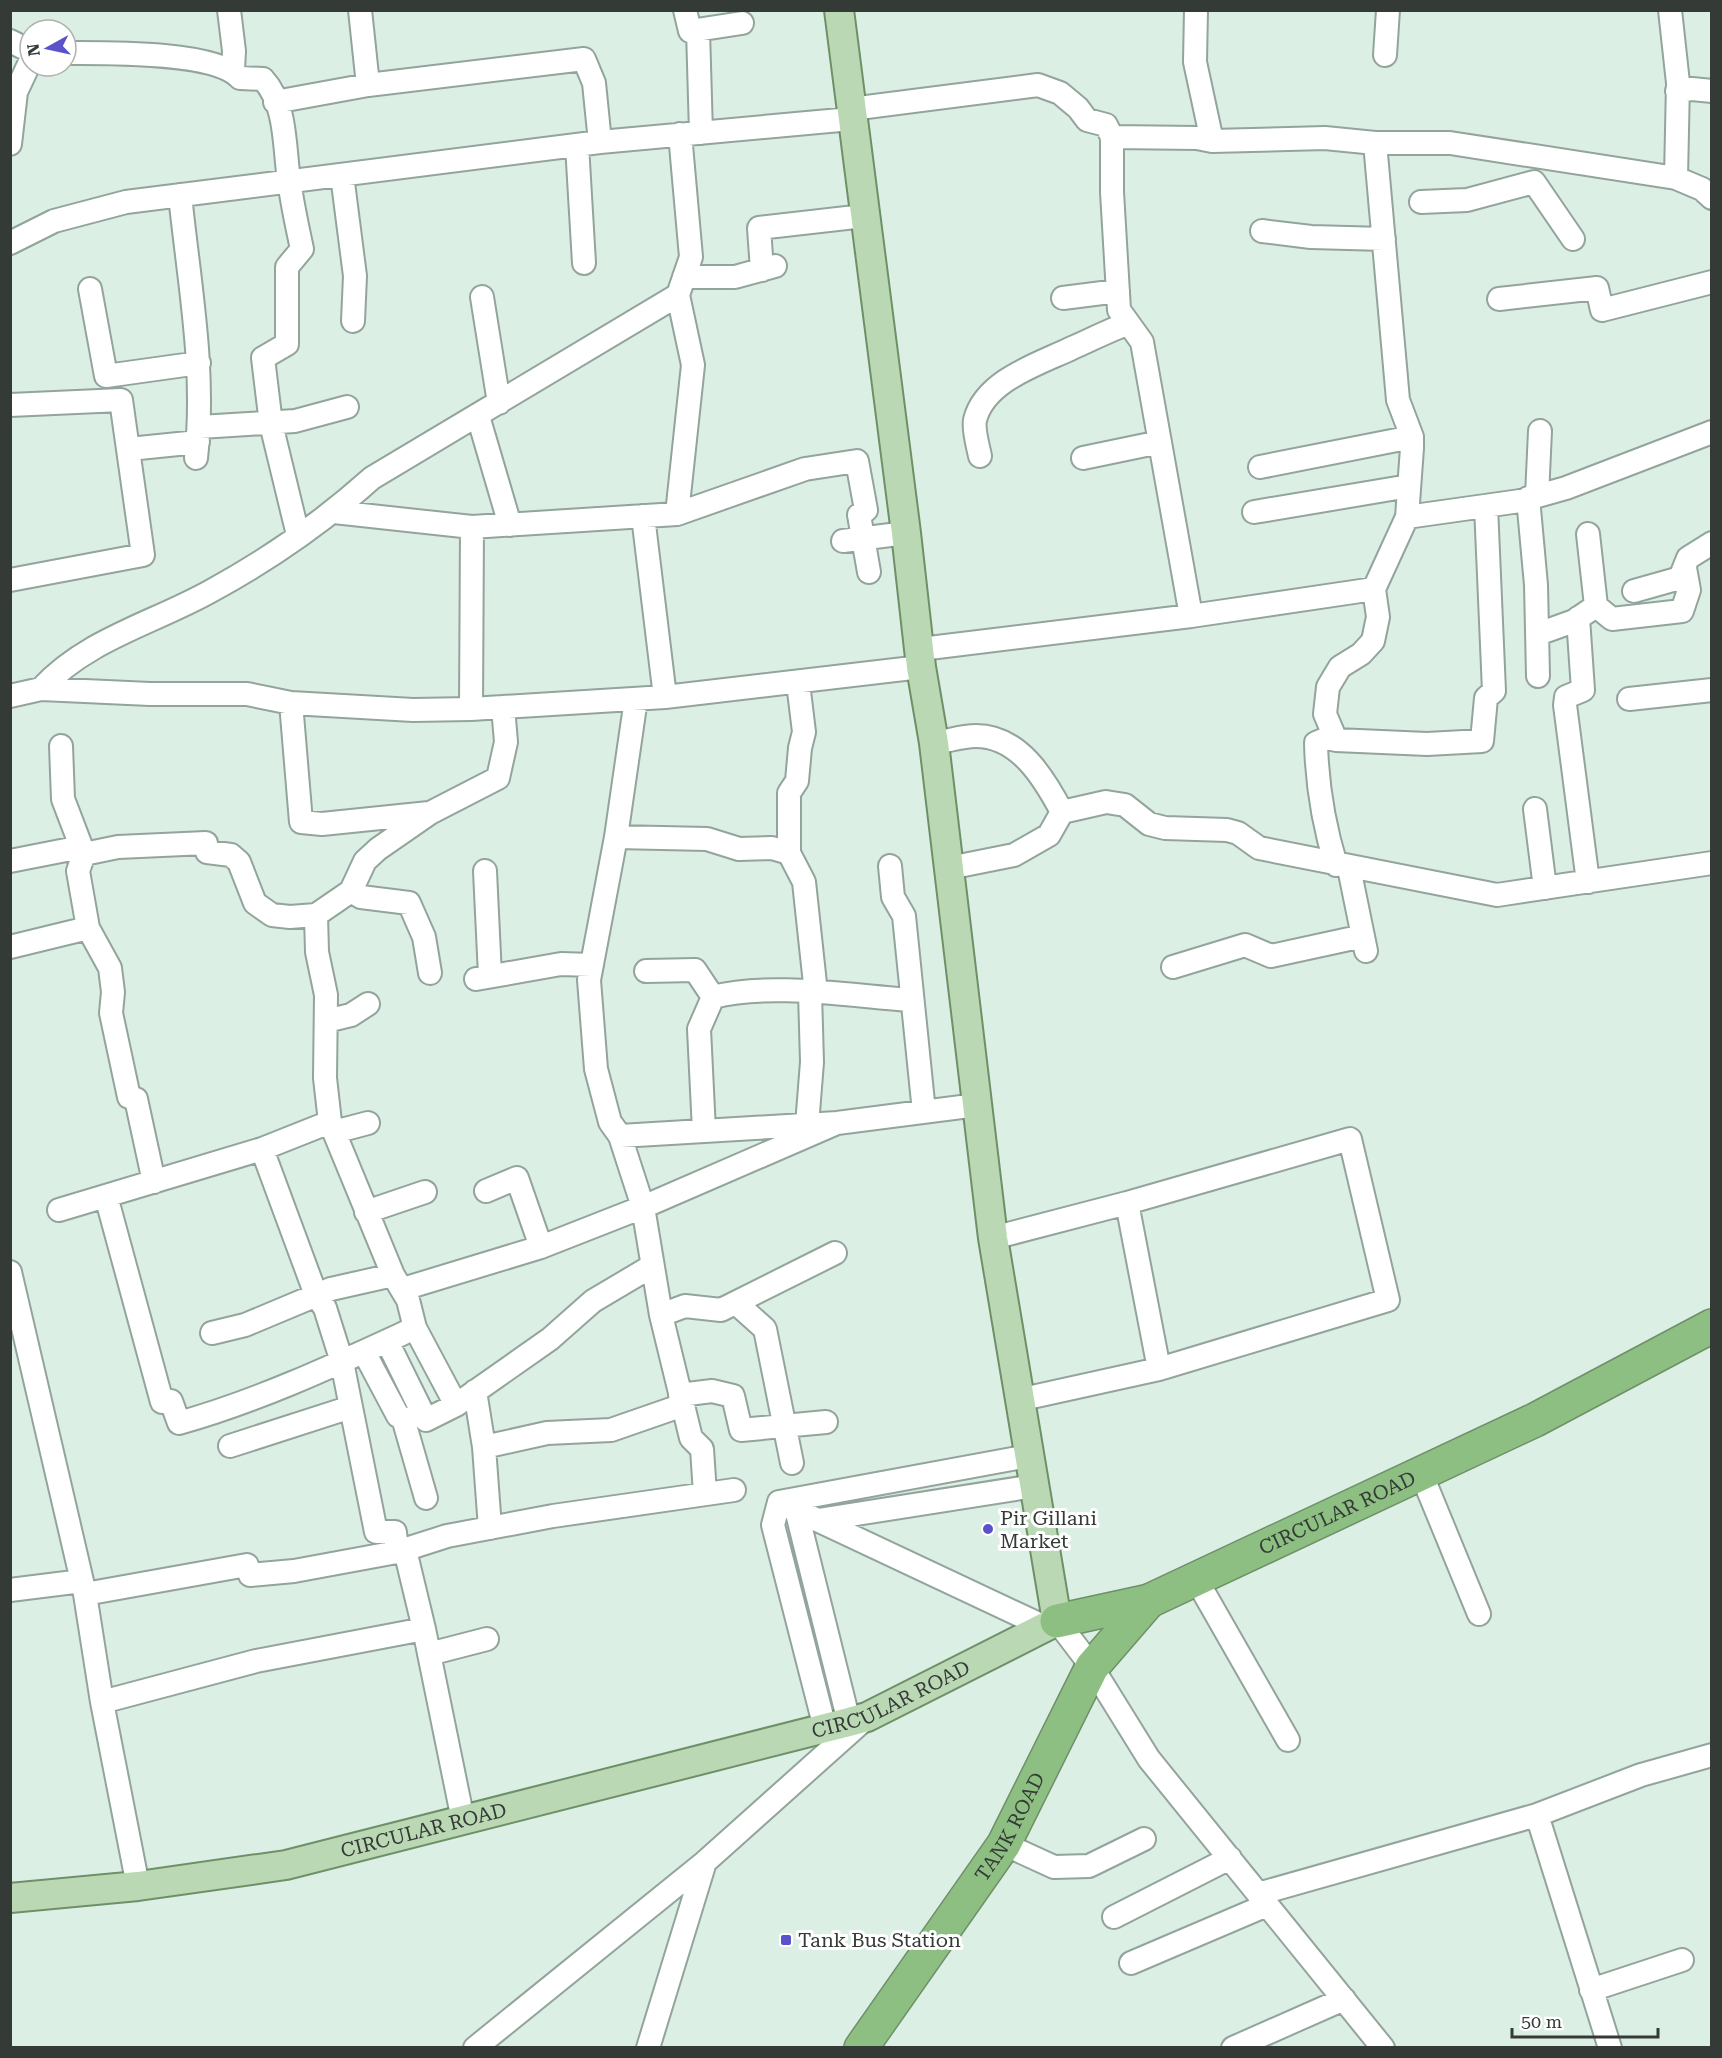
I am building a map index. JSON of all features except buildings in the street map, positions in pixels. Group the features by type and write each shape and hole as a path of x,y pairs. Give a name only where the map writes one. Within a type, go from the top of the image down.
{"highway":[{"name":"CIRCULAR ROAD","path":"1051,1624 1149,1600 1196,1579 1535,1420 1712,1326"},
{"name":"TANK ROAD","path":"861,2048 1004,1844 1092,1667 1149,1600"}],"main road":[{"path":"839,10 921,658 934,743 993,1238 1034,1486 1051,1624"},
{"name":"CIRCULAR ROAD","path":"10,1898 138,1886 286,1865 847,1722 1051,1624"}],"street":[{"path":"229,10 234,51 233,70"},
{"path":"360,10 368,85"},
{"path":"685,10 690,31 742,23"},
{"path":"1196,10 1195,62 1212,141"},
{"path":"1384,55 1388,10"},
{"path":"1670,10 1677,92 1676,178"},
{"path":"676,514 693,365 681,286 690,257 691,134 698,30"},
{"path":"78,53 127,53 217,64 233,70 240,78 262,79 271,88 274,102 284,123 289,181 302,249 287,267 287,344 263,358 271,424 298,535"},
{"path":"274,102 368,85 584,59 594,83 600,142"},
{"path":"10,144 16,92 23,78"},
{"path":"10,243 54,221 126,202 600,142 691,134 851,114 1038,85 1060,93 1078,108 1087,120 1106,126 1113,137 1119,310 1142,342 1191,616"},
{"path":"1677,92 1692,89 1712,91"},
{"path":"1113,137 1197,138 1212,141 1325,138 1375,143 1450,143 1676,178 1702,189 1712,198"},
{"path":"1336,740 1325,714 1328,687 1340,668 1361,654 1373,641 1378,617 1374,589 1407,517 1412,437 1398,400 1390,290 1375,143"},
{"path":"577,145 584,262"},
{"path":"1533,156 1534,182 1573,239"},
{"path":"342,175 355,276 353,321"},
{"path":"1421,202 1467,200 1534,182"},
{"path":"180,195 200,363 198,442"},
{"path":"41,688 60,669 117,634 211,591 334,512 372,478 499,403 681,286 735,277 769,268 759,228 864,216"},
{"path":"1262,231 1311,237 1384,239"},
{"path":"1499,300 1598,288 1602,310 1712,282"},
{"path":"90,289 106,376 200,363"},
{"path":"1063,298 1118,291"},
{"path":"482,297 499,403"},
{"path":"980,456 975,422 981,405 994,391 1010,379 1052,357 1096,335 1127,324"},
{"path":"10,405 121,400 143,555 10,580"},
{"path":"129,449 198,442 347,407"},
{"path":"478,416 510,525"},
{"path":"1538,676 1532,497 1540,431"},
{"path":"1407,517 1486,506 1566,489 1712,432"},
{"path":"1260,467 1412,437"},
{"path":"1083,458 1160,442"},
{"path":"334,512 472,527 676,514 805,469 857,461 866,510 859,515 853,540 868,572"},
{"path":"861,478 898,472"},
{"path":"1254,512 1409,486"},
{"path":"1173,967 1245,945 1271,956 1364,943 1343,867 1328,839 1316,768 1316,743 1328,738 1427,744 1482,741 1486,698 1494,691 1486,563 1486,506"},
{"path":"643,516 665,697"},
{"path":"471,709 472,527"},
{"path":"853,540 906,533"},
{"path":"1587,534 1587,612 1583,690 1566,697 1565,705 1588,882"},
{"path":"1634,591 1680,578 1688,558 1712,543"},
{"path":"1538,634 1587,612 1612,619 1682,611 1689,590 1684,568"},
{"path":"10,696 41,688 150,694 247,694 291,703 413,710 471,709 665,697 798,683 921,658 1374,589"},
{"path":"798,683 804,732 797,781 789,794 789,853 804,882 813,993 812,1062 807,1125"},
{"path":"1629,699 1712,690"},
{"path":"636,699 616,837 589,980 596,1069 610,1122 620,1136 643,1207 661,1316 691,1438 702,1449 705,1494"},
{"path":"291,703 301,822 322,824 430,813"},
{"path":"10,861 71,849 84,854 118,847 206,843 207,852 231,855 239,862 255,903 272,915 290,918 316,915 351,891 365,861 430,813 498,778 506,742 503,707"},
{"path":"934,743 976,736 1006,742 1046,782 1062,812"},
{"path":"61,746 63,799 84,854 78,871 88,928 110,968 113,992 111,1013 129,1096 136,1099 154,1182"},
{"path":"949,868 1014,855 1049,835 1062,812 1106,802 1125,805 1149,824 1165,828 1238,832 1258,848 1343,867 1497,895 1712,863"},
{"path":"1535,809 1545,888"},
{"path":"616,837 707,839 739,849 772,848 789,853"},
{"path":"890,866 893,897 904,916 924,1112"},
{"path":"485,871 483,977 561,964 592,965"},
{"path":"351,891 361,897 410,903 424,937 430,973"},
{"path":"316,915 317,952 326,995 325,1078 332,1127 416,1328 456,1405"},
{"path":"10,947 88,928"},
{"path":"646,971 695,970 713,997"},
{"path":"713,997 733,992 813,993 911,1000"},
{"path":"704,1131 699,1029 713,997"},
{"path":"326,1021 351,1015 368,1004"},
{"path":"620,1136 837,1123 977,1105"},
{"path":"59,1210 332,1127 368,1123"},
{"path":"212,1333 245,1325 331,1289 398,1282 541,1246 643,1207 837,1123"},
{"path":"993,1238 1127,1203 1350,1139 1388,1300 1159,1369 1018,1400"},
{"path":"262,1149 316,1295 325,1308 342,1362 376,1532 395,1532 401,1551 424,1629 463,1820"},
{"path":"486,1191 517,1178 541,1246"},
{"path":"366,1212 425,1192"},
{"path":"106,1196 162,1402 171,1401 179,1422 207,1415 342,1362 416,1328"},
{"path":"1127,1203 1159,1369"},
{"path":"661,1316 685,1306 721,1310 835,1253"},
{"path":"387,1341 426,1420 456,1405 550,1339 593,1301 652,1266"},
{"path":"10,1272 83,1588 102,1702 138,1886"},
{"path":"736,1303 765,1329 792,1463"},
{"path":"364,1352 398,1416 403,1418 426,1498"},
{"path":"475,1391 484,1447 490,1528"},
{"path":"484,1447 547,1433 611,1430 682,1400 712,1391 732,1396 741,1430 826,1422"},
{"path":"230,1446 351,1407"},
{"path":"787,1505 1028,1456"},
{"path":"1421,1473 1479,1614"},
{"path":"818,1520 1034,1486"},
{"path":"10,1590 83,1588 247,1564 250,1575 294,1571 401,1551 447,1536 553,1515 734,1490"},
{"path":"787,1505 1051,1624 1092,1667 1149,1759 1383,2048"},
{"path":"476,2048 705,1862 847,1722 787,1505"},
{"path":"1196,1579 1288,1740"},
{"path":"102,1702 256,1661 424,1629"},
{"path":"429,1654 487,1640"},
{"path":"1131,1963 1263,1899 1537,1815 1641,1775 1712,1755"},
{"path":"1537,1815 1610,2048"},
{"path":"1004,1844 1054,1867 1089,1866 1144,1839"},
{"path":"1114,1917 1230,1858"},
{"path":"648,2048 705,1862"},
{"path":"1592,1990 1682,1960"},
{"path":"1233,2048 1344,1999"}],"place":[{"name":"Pir Gillani Market","path":"988,1529"},
{"name":"Tank Bus Station","path":"786,1940"}]}
